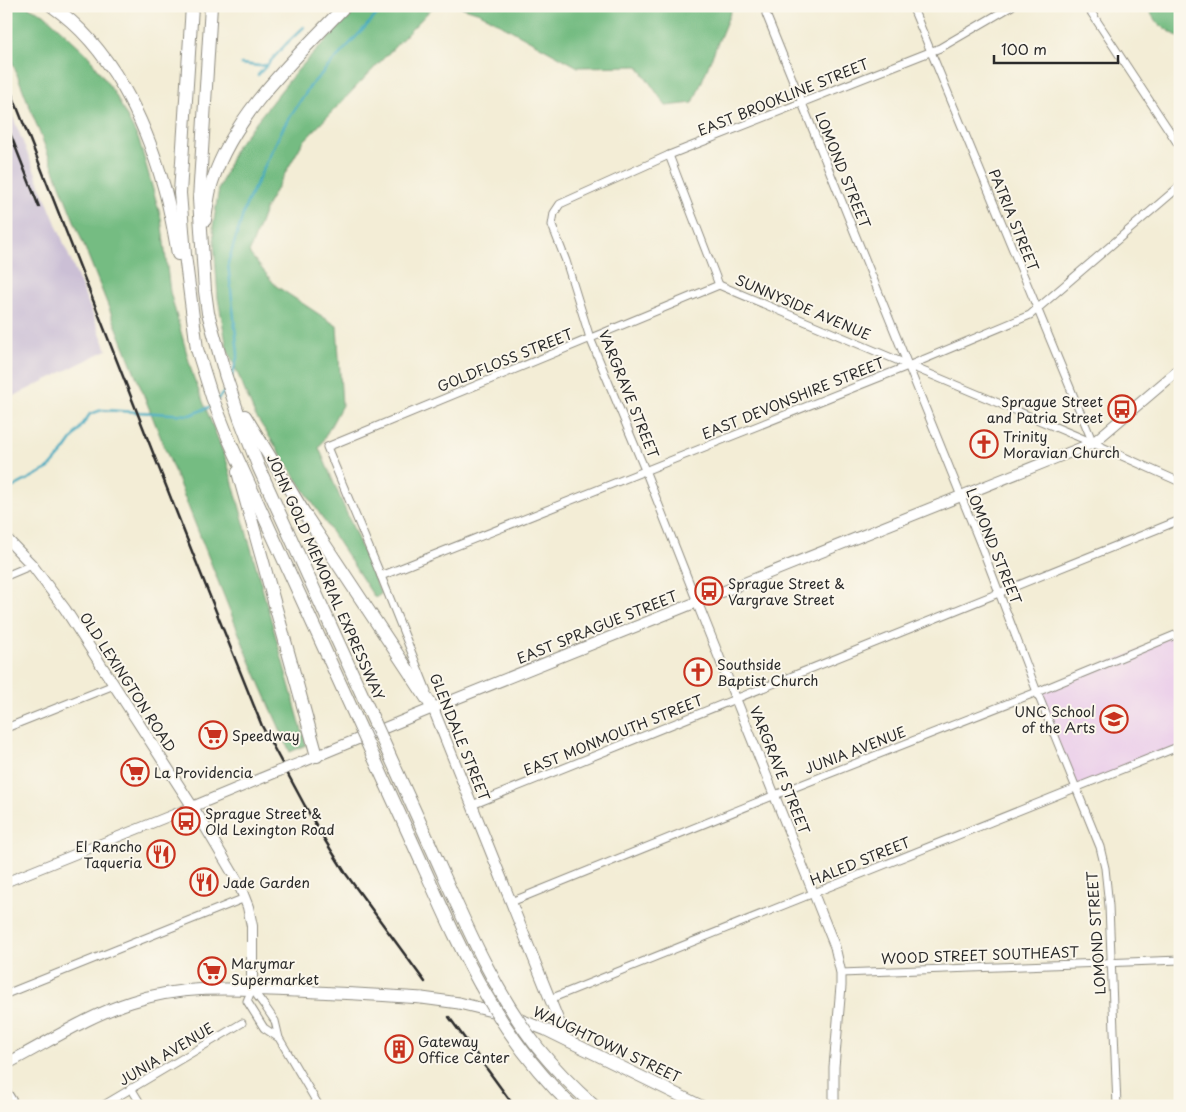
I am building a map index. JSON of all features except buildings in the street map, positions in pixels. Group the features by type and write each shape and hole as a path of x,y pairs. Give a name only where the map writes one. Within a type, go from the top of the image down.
{"highway":[{"path":"52,6 62,13 86,37 112,68 151,148 164,188 194,329"},
{"path":"192,6 180,193 185,255 197,349 212,397 229,440 462,951 494,1011 527,1058 572,1106"},
{"path":"211,6 199,199 208,312 224,374 242,416 433,708"},
{"path":"202,239 212,182 231,138 272,83 345,6"},
{"name":"JOHN GOLD MEMORIAL EXPRESSWAY","path":"242,416 259,468 483,958 514,1014 553,1065 594,1106"},
{"path":"229,440 256,543 317,756"}],"main road":[{"name":"EAST SPRAGUE STREET","path":"192,806 1093,443 1180,369"},
{"name":"OLD LEXINGTON ROAD","path":"6,538 32,566 65,609 192,806 237,881 246,898 250,916 252,989"},
{"name":"GLENDALE STREET","path":"433,708 566,1038"},
{"name":"WAUGHTOWN STREET","path":"6,1064 95,1017 132,1002 164,993 252,989 422,998 459,1003 508,1016 566,1038 702,1106"}],"street":[{"name":"PATRIA STREET","path":"912,6 1093,443"},
{"name":"EAST BROOKLINE STREET","path":"560,204 669,155 940,48 1012,6"},
{"path":"1087,6 1180,148"},
{"name":"LOMOND STREET","path":"766,14 1000,593 1037,692 1100,847 1105,868 1112,962 1117,1106"},
{"path":"669,155 719,285"},
{"name":"EAST DEVONSHIRE STREET","path":"382,576 908,366 1030,315 1180,186"},
{"name":"VARGRAVE STREET","path":"560,204 554,213 552,225 566,261 590,338 645,470 835,947 841,974 834,1066 834,1106"},
{"name":"SUNNYSIDE AVENUE","path":"719,285 1093,443 1180,482"},
{"name":"GOLDFLOSS STREET","path":"327,447 719,285"},
{"name":"GLENDALE STREET","path":"327,447 382,576 433,708"},
{"name":"EAST MONMOUTH STREET","path":"472,805 1180,520"},
{"path":"6,576 32,566"},
{"name":"JUNIA AVENUE","path":"511,902 1180,633"},
{"path":"6,728 114,685"},
{"name":"HALED STREET","path":"550,999 1180,746"},
{"name":"EAST SPRAGUE STREET","path":"6,882 192,806"},
{"path":"6,994 246,898"},
{"name":"WOOD STREET SOUTHEAST","path":"841,974 1180,960"},
{"name":"OLD LEXINGTON ROAD","path":"279,1038 264,1028 247,1001 252,989 275,1021 279,1038 319,1106"},
{"name":"JUNIA AVENUE","path":"102,1106 242,1023"},
{"path":"131,1088 142,1106"},
{"path":"6,1090 16,1106"}],"shaded area":[{"path":"6,100 107,350 6,400"},
{"name":"UNC School of the Arts","path":"1180,633 1180,746 1077,787 1037,692"}],"green space":[{"path":"6,6 26,6 44,14 87,54 115,94 139,140 161,218 170,292 193,376 227,462 306,745 290,752 248,656 6,46"},
{"path":"359,6 434,6 303,142 266,207 249,253 276,286 337,326 342,405 319,448 381,594 375,598 255,415 227,348 218,298 213,227 219,188 236,147 295,73"},
{"path":"458,6 733,6 693,103 666,106 638,66 578,67 480,13"},
{"path":"1146,6 1180,6 1180,38 1157,23"}],"waterway":[{"path":"231,379 238,354 228,263 246,205 284,126 311,85 385,6"},
{"path":"258,75 304,27"},
{"path":"241,64 266,65"},
{"path":"217,400 225,391"},
{"path":"6,491 49,468 64,451 90,414 102,410 190,415 212,406"}],"railway":[{"path":"6,79 262,726 305,806 346,874 425,982"},
{"path":"6,123 39,207"},
{"path":"449,1017 514,1106"}],"place":[{"name":"Sprague Street and Patria Street","path":"1122,409"},
{"name":"Trinity Moravian Church","path":"984,444"},
{"name":"Sprague Street & Vargrave Street","path":"709,591"},
{"name":"Southside Baptist Church","path":"698,672"},
{"name":"UNC School of the Arts","path":"1114,719"},
{"name":"Speedway","path":"213,735"},
{"name":"La Providencia","path":"135,772"},
{"name":"Sprague Street & Old Lexington Road","path":"186,821"},
{"name":"El Rancho Taqueria","path":"161,854"},
{"name":"Jade Garden","path":"204,882"},
{"name":"Marymar Supermarket","path":"212,971"},
{"name":"Gateway Office Center","path":"399,1049"}]}
